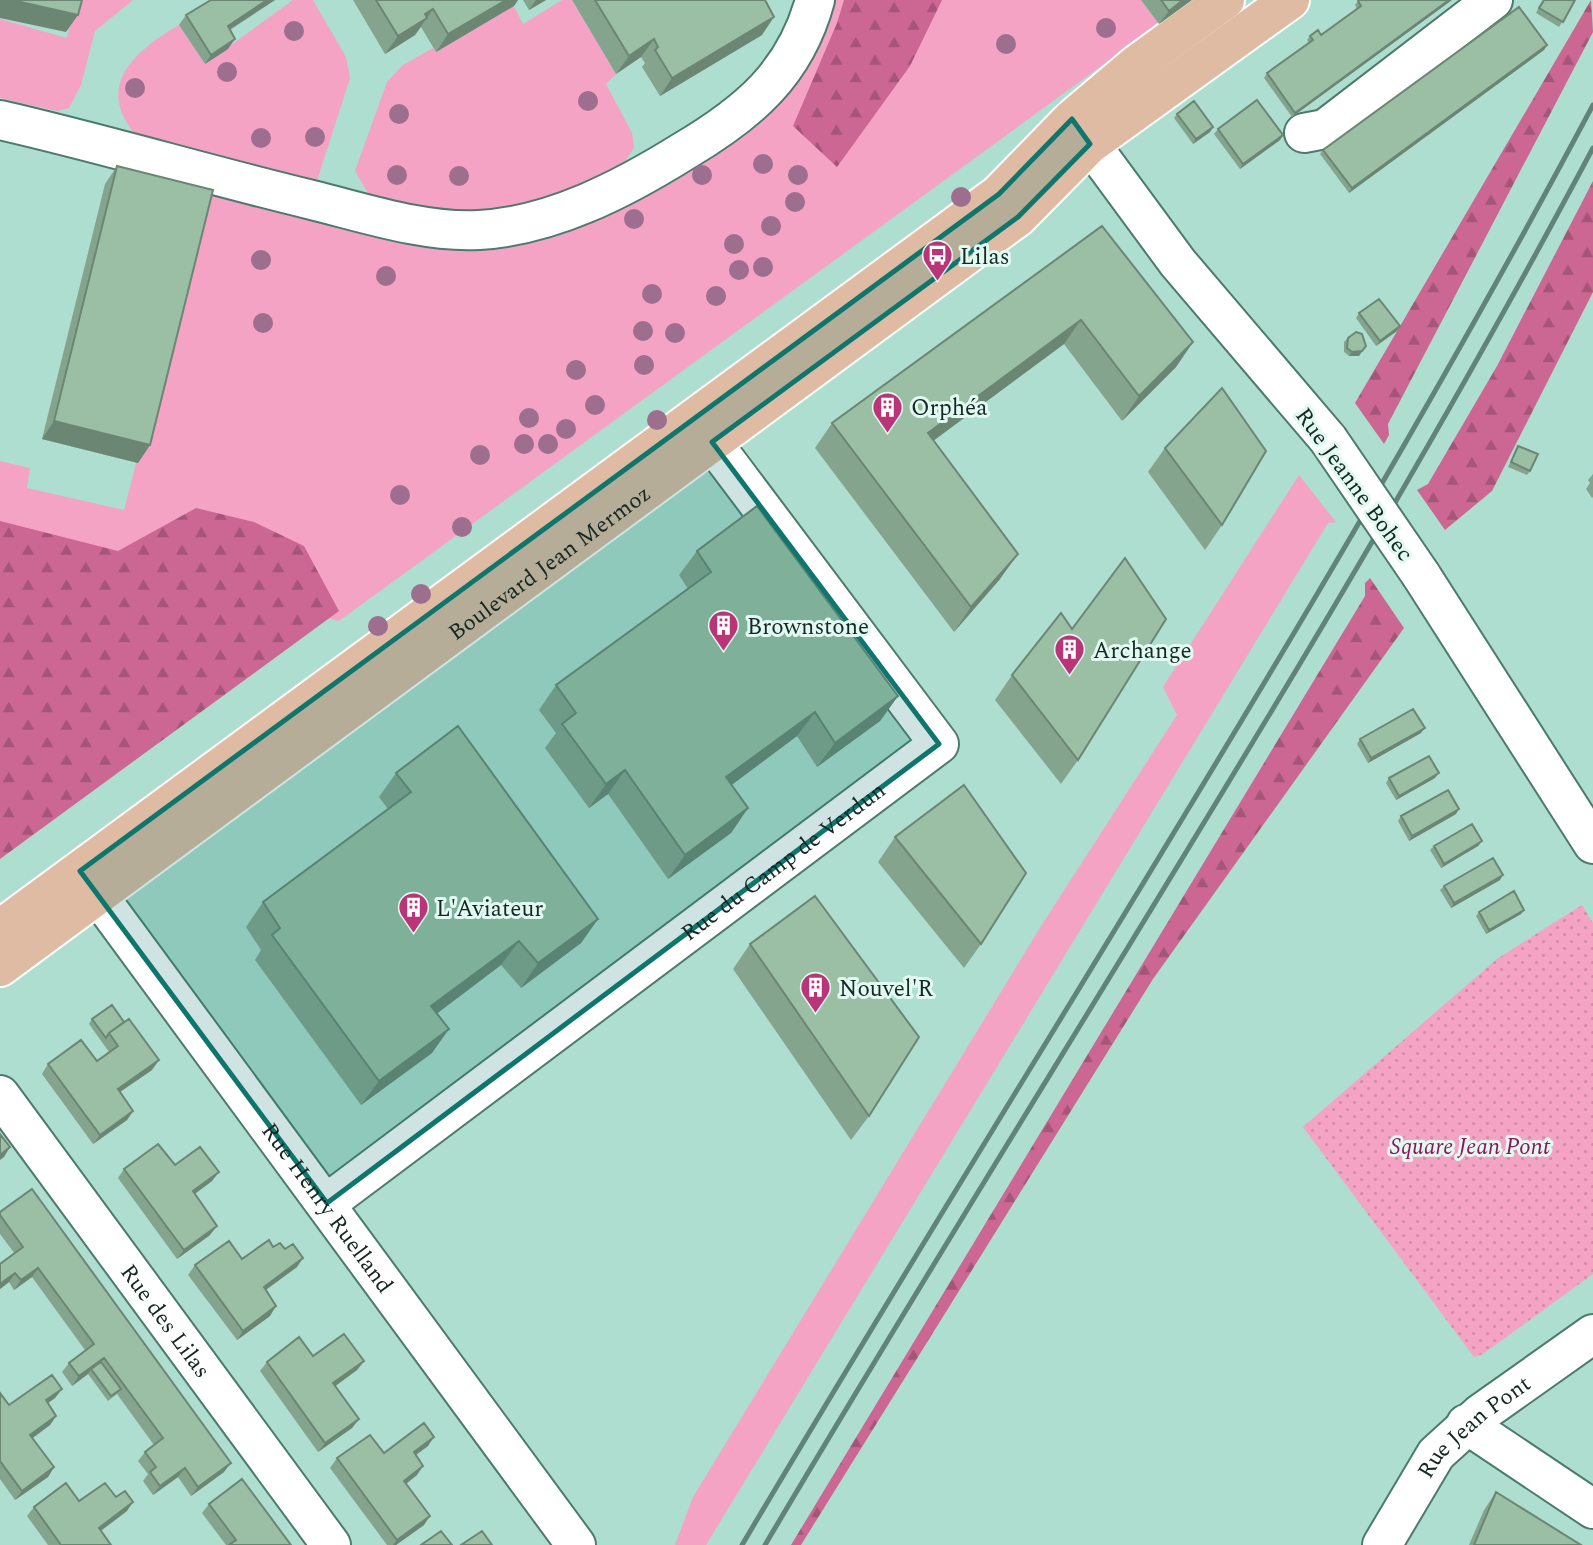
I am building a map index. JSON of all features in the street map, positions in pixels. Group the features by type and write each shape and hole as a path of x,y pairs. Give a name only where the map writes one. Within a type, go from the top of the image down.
{"main road":[{"name":"Boulevard Jean Mermoz","path":"0,929 89,883 712,442 1018,217 1081,132 1137,64 1225,0"},
{"name":"Boulevard Jean Mermoz","path":"0,967 89,883 1081,132 1242,34 1290,0"}],"street":[{"path":"0,120 344,208 453,230 493,228 532,222 596,198 652,171 742,113 794,55 815,0"},
{"name":"Boulevard Jean Mermoz","path":"1242,34 1252,12 1269,0"},
{"path":"1304,133 1325,130 1493,0"},
{"name":"Rue Jeanne Bohec","path":"1081,132 1178,263 1328,439 1421,575 1593,844"},
{"name":"Rue du Camp de Verdun","path":"327,1203 939,744 712,442"},
{"name":"Rue Henry Ruelland","path":"89,883 576,1545"},
{"name":"Rue des Lilas","path":"0,1095 331,1545"},
{"name":"Rue Jean Pont","path":"1382,1545 1436,1454 1466,1424 1593,1334"},
{"path":"1466,1424 1593,1508"}],"highlighted area":[{"path":"1072,119 1090,144 1018,217 712,442 939,744 327,1203 80,871 999,194"}],"green space":[{"path":"75,0 133,0 95,31 81,85 69,108 57,111 0,98 0,19 67,38"},
{"path":"293,0 313,0 346,57 350,78 316,184 141,141 127,122 120,105 119,89 133,60 179,25 205,64"},
{"path":"562,0 572,0 616,74 606,84 632,133 634,148 624,163 538,208 479,217 396,207 368,193 355,171 387,82 403,65 433,48 436,52 514,6 523,24"},
{"path":"832,0 1141,0 1159,24 339,621 186,579 0,538 0,461 30,468 27,488 124,510 206,194 436,247 510,247 569,229 669,171"},
{"path":"844,0 942,0 910,66 837,167 793,126 837,23"},
{"path":"1591,0 1593,32 1388,424 1389,435 1384,444 1355,403"},
{"path":"1593,181 1593,292 1492,491 1445,530 1417,490 1428,484 1497,366"},
{"path":"1299,475 1336,522 1328,523 706,1545 675,1545 693,1497 1043,923 1177,715 1163,687"},
{"path":"196,508 254,522 304,546 339,611 0,859 0,521 118,551"},
{"path":"1370,578 1404,628 1153,979 801,1545 791,1545 1365,596 1365,583"},
{"name":"Square Jean Pont","path":"1582,905 1593,923 1593,1274 1483,1354 1474,1357 1303,1127 1497,959"}],"building":[{"path":"12,0 82,0 78,15"},
{"path":"211,0 267,0 228,26 235,39 211,55 186,15"},
{"path":"376,0 506,0 448,34 433,9 425,14 427,18 398,36"},
{"path":"595,0 765,0 774,17 672,78 655,50 658,47 654,39 629,56"},
{"path":"1161,0 1183,0 1169,11"},
{"path":"1359,0 1449,0 1295,113 1267,73 1313,40 1310,36 1318,30 1321,35 1361,6"},
{"path":"1544,0 1575,0 1563,22 1539,8"},
{"path":"1519,7 1547,45 1352,188 1323,150"},
{"path":"1257,100 1283,135 1243,164 1218,129"},
{"path":"1194,101 1213,127 1196,139 1177,114"},
{"path":"117,166 213,190 150,445 54,421"},
{"name":"Orphéa","path":"1102,226 1193,342 1139,396 1081,320 928,433 1018,554 971,607 832,423"},
{"path":"1379,299 1400,326 1380,341 1359,313"},
{"path":"1356,332 1362,334 1366,346 1362,351 1352,352 1347,348 1348,338"},
{"path":"1222,388 1266,451 1222,525 1165,448"},
{"path":"1518,446 1538,454 1530,471 1511,462"},
{"name":"Brownstone","path":"757,506 898,696 835,743 815,712 726,777 748,808 685,855 625,770 606,784 562,724 576,713 556,685 711,572 697,551"},
{"name":"Archange","path":"1125,558 1166,619 1078,760 1012,675 1061,613 1072,629"},
{"path":"1413,709 1425,728 1371,758 1360,739"},
{"name":"L'Aviateur","path":"458,726 598,919 538,963 519,941 431,1006 449,1029 379,1081 272,935 280,928 263,902 411,792 396,773"},
{"path":"1429,756 1439,773 1399,796 1389,778"},
{"name":"Nouvel'R","path":"964,785 1026,873 981,944 895,837"},
{"path":"1448,790 1459,809 1412,836 1401,816"},
{"path":"1472,824 1482,841 1444,864 1434,846"},
{"path":"1493,858 1503,875 1454,903 1444,886"},
{"path":"1514,891 1524,910 1489,930 1479,912"},
{"name":"Nouvel'R","path":"815,896 919,1037 869,1116 750,944"},
{"path":"112,1005 124,1022 106,1038 92,1019"},
{"path":"129,1019 159,1060 118,1089 133,1111 100,1135 48,1064 81,1040 97,1061 118,1046 109,1033"},
{"path":"0,1134 10,1147 0,1155"},
{"path":"158,1144 175,1165 200,1147 219,1172 193,1191 217,1226 184,1250 124,1169"},
{"path":"32,1189 231,1463 198,1487 185,1468 160,1486 150,1472 156,1467 145,1452 163,1438 104,1358 79,1376 69,1363 94,1344 38,1268 21,1280 15,1273 0,1284 0,1264 23,1247 0,1212"},
{"path":"269,1240 273,1247 280,1243 285,1249 293,1244 303,1258 264,1287 276,1306 243,1331 195,1265 229,1241 242,1259"},
{"path":"344,1334 364,1361 333,1383 359,1419 325,1443 267,1362 299,1337 313,1356"},
{"path":"101,1362 121,1389 111,1396 91,1369"},
{"path":"52,1375 62,1389 46,1400 56,1416 30,1435 54,1467 22,1491 0,1461 0,1393 9,1405"},
{"path":"424,1423 434,1437 414,1452 423,1466 404,1481 430,1516 397,1540 337,1458 370,1435 384,1453"},
{"path":"242,1479 291,1545 229,1545 236,1540 209,1504"},
{"path":"66,1483 79,1501 105,1483 116,1497 125,1491 133,1502 99,1528 111,1545 61,1545 34,1507"},
{"path":"1496,1492 1581,1545 1474,1545"},
{"path":"441,1531 452,1545 421,1545"},
{"path":"482,1531 492,1545 461,1545"}],"railway":[{"path":"742,1545 1283,651 1493,289 1593,105"},
{"path":"765,1545 1292,677 1496,326 1593,148"}],"place":[{"name":"Lilas","path":"937,283"},
{"name":"Orphéa","path":"888,434"},
{"name":"Brownstone","path":"724,653"},
{"name":"Archange","path":"1070,677"},
{"name":"L'Aviateur","path":"413,935"},
{"name":"Nouvel'R","path":"816,1015"}]}
